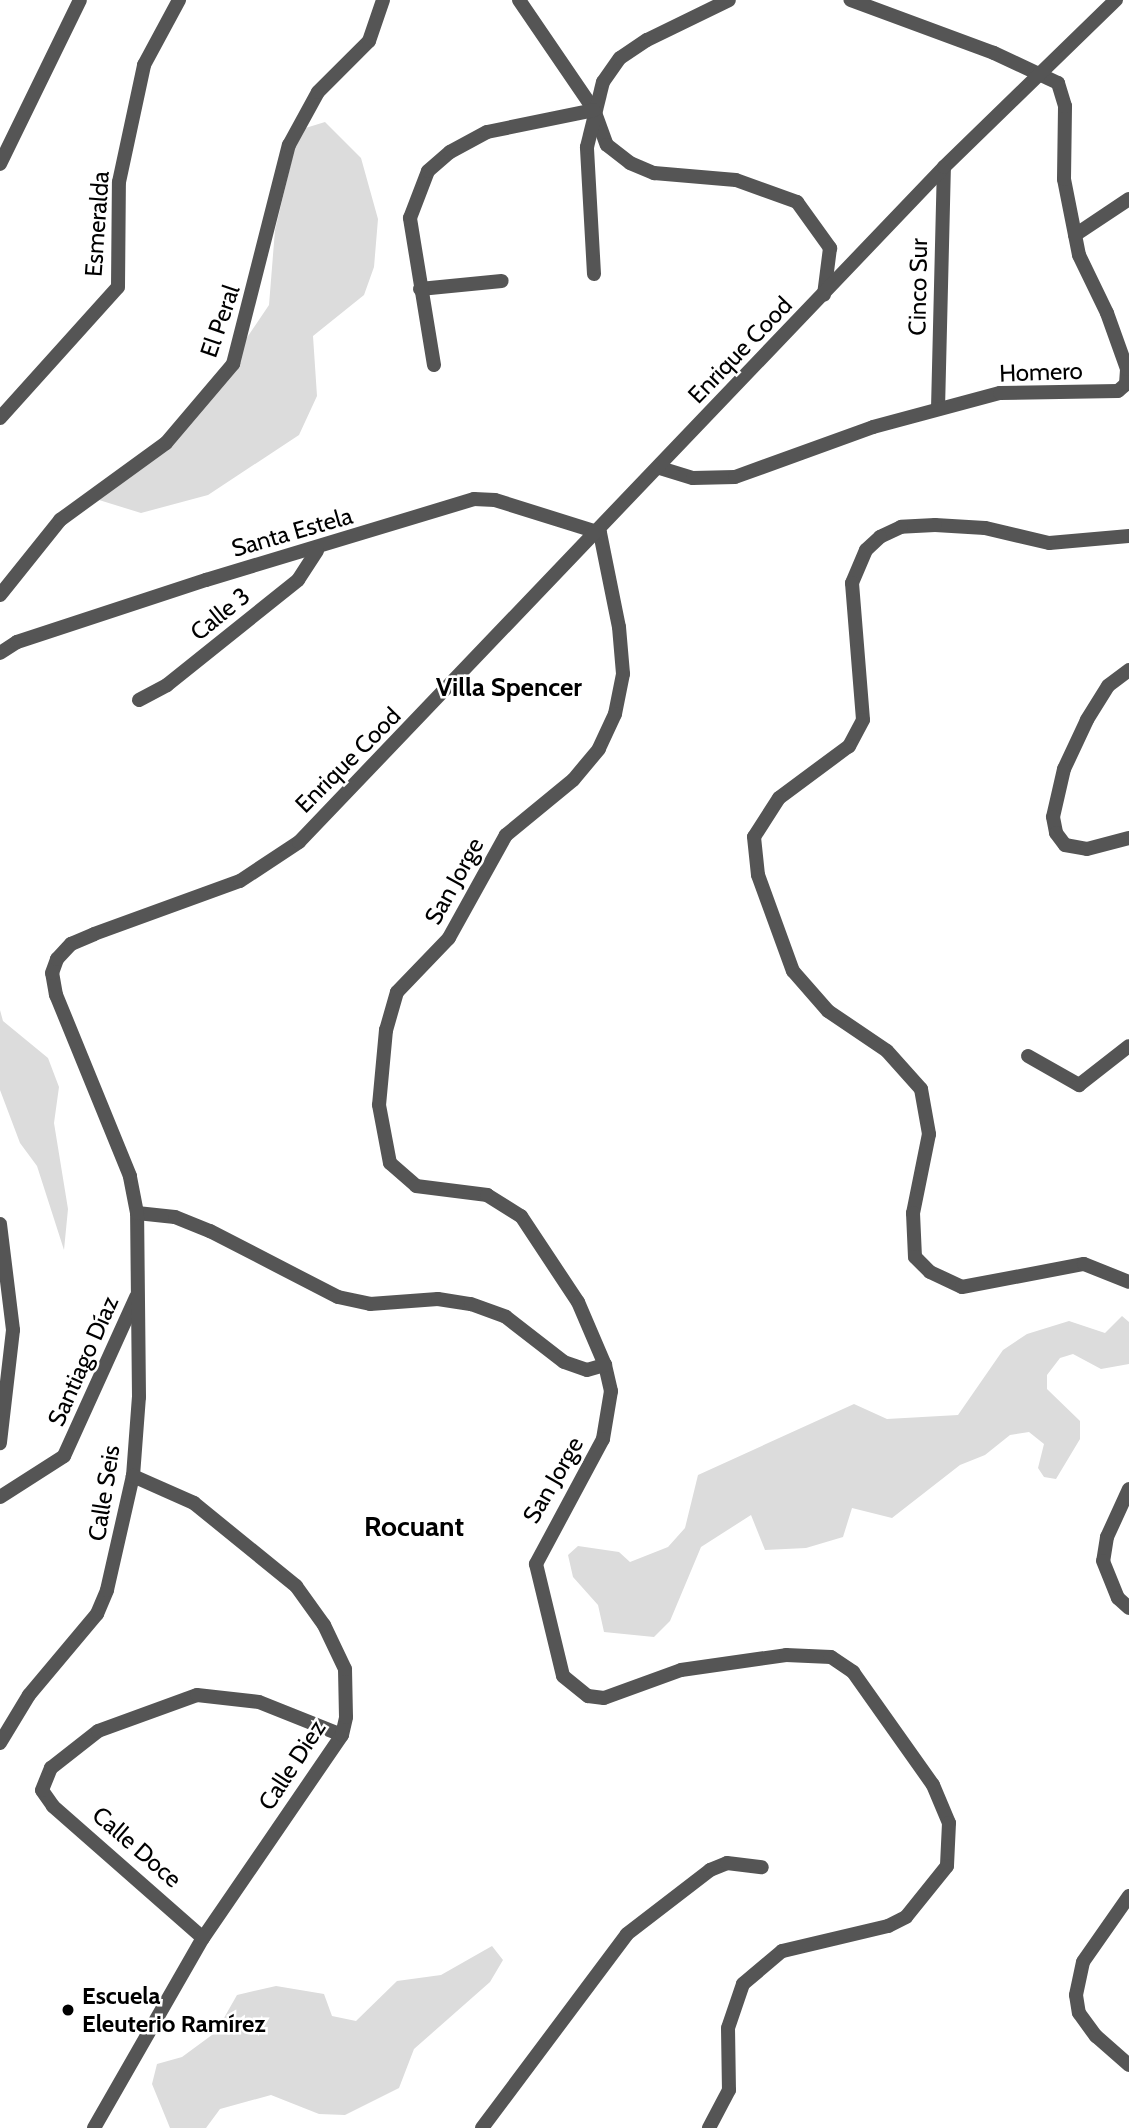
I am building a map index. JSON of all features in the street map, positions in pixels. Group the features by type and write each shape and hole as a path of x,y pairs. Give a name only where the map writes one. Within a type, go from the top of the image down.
{"street":[{"path":"0,164 80,0"},
{"name":"Esmeralda","path":"0,418 118,287 119,182 144,65 180,0"},
{"name":"El Peral","path":"0,595 60,520 166,443 233,364 289,145 318,92 369,41 383,0"},
{"name":"Enrique Cood","path":"137,1213 130,1176 56,995 52,973 57,959 71,944 94,934 240,881 299,842 600,533 824,296 830,248 797,202 736,180 654,173 630,163 607,145 594,110 520,0"},
{"path":"594,274 587,148 594,110 603,82 620,58 729,0"},
{"path":"851,0 1046,74"},
{"path":"824,296 944,167 1046,74 1116,0"},
{"name":"Homero","path":"660,468 693,478 734,477 938,409 1000,393 1118,391 1126,384 1127,369 1075,234 1064,179 1065,106 1058,83 1046,74"},
{"path":"434,365 410,218 428,171 450,152 487,132 594,110"},
{"name":"Cinco Sur","path":"938,409 944,167"},
{"path":"1075,234 1129,199"},
{"path":"421,289 502,281"},
{"name":"Santa Estela","path":"0,653 17,642 206,580 317,551 474,499 495,500 600,533"},
{"path":"1129,536 1049,543 985,528 935,525 901,527 880,537 866,550 852,583 863,720 849,746 779,798 754,837 761,885 793,971 828,1011 887,1051 921,1089 929,1134 912,1213 915,1257 930,1272 962,1287 1084,1264 1129,1282"},
{"name":"San Jorge","path":"600,533 619,627 623,674 615,715 598,750 573,779 506,835 449,938 397,992 386,1030 379,1105 390,1163 416,1186 487,1195 521,1216 578,1302 605,1365 611,1391 603,1439 536,1564 553,1654 563,1676 588,1696 604,1698 681,1670 786,1655 831,1657 853,1672 933,1785 949,1823 947,1866 906,1917 888,1926 782,1951 743,1983 728,2028 729,2090 709,2128"},
{"name":"Calle 3","path":"139,700 167,685 298,580 317,551"},
{"path":"1129,670 1108,685 1087,720 1064,769 1053,817 1056,833 1065,845 1087,849 1129,838"},
{"path":"1028,1056 1079,1085 1129,1046"},
{"path":"137,1213 175,1217 210,1231 338,1297 370,1304 438,1299 471,1304 506,1317 564,1362 587,1370 605,1365"},
{"name":"Calle Seis","path":"0,1744 29,1695 97,1614 133,1476 139,1292 137,1213"},
{"path":"0,1224 13,1329 0,1443"},
{"name":"Santiago Díaz","path":"0,1497 64,1456 139,1292"},
{"name":"Calle Diez","path":"94,2128 203,1938 342,1735 345,1669 324,1625 296,1586 194,1503 133,1476"},
{"path":"1129,1489 1107,1537 1103,1561 1118,1598 1129,1608"},
{"name":"Calle Doce","path":"203,1938 52,1806 42,1790 51,1768 98,1731 197,1695 259,1702 342,1735"},
{"path":"482,2128 627,1934 710,1870 727,1863 762,1867"},
{"path":"1129,1896 1083,1962 1076,1995 1079,2013 1096,2036 1129,2065"}],"shaded area":[{"path":"325,122 361,158 378,219 374,267 364,295 313,336 317,396 299,435 208,495 141,513 99,500 206,398 269,305 275,230 299,130"},
{"path":"0,1010 3,1021 48,1058 59,1087 54,1123 68,1209 64,1250 37,1166 20,1143 0,1090"},
{"path":"1122,1316 1129,1322 1129,1364 1101,1369 1073,1354 1060,1358 1047,1375 1047,1389 1080,1421 1080,1439 1056,1479 1044,1477 1038,1468 1044,1444 1029,1432 1010,1435 985,1455 960,1465 892,1518 852,1508 843,1537 806,1548 765,1550 751,1515 701,1547 670,1621 654,1637 604,1632 598,1605 573,1577 568,1555 578,1546 619,1552 630,1562 668,1547 685,1528 698,1475 854,1404 887,1419 958,1415 1003,1350 1027,1334 1069,1321 1105,1333"},
{"path":"492,1946 503,1960 490,1982 414,2049 399,2088 345,2115 319,2114 271,2095 220,2109 206,2128 170,2128 152,2084 157,2064 182,2057 216,2032 237,1995 276,1986 324,1994 332,2016 356,2021 397,1981 441,1975"}],"place":[{"name":"Escuela Eleuterio Ramírez","path":"68,2010"}],"district":[{"name":"Villa Spencer","path":"509,688"},
{"name":"Rocuant","path":"414,1526"}]}
